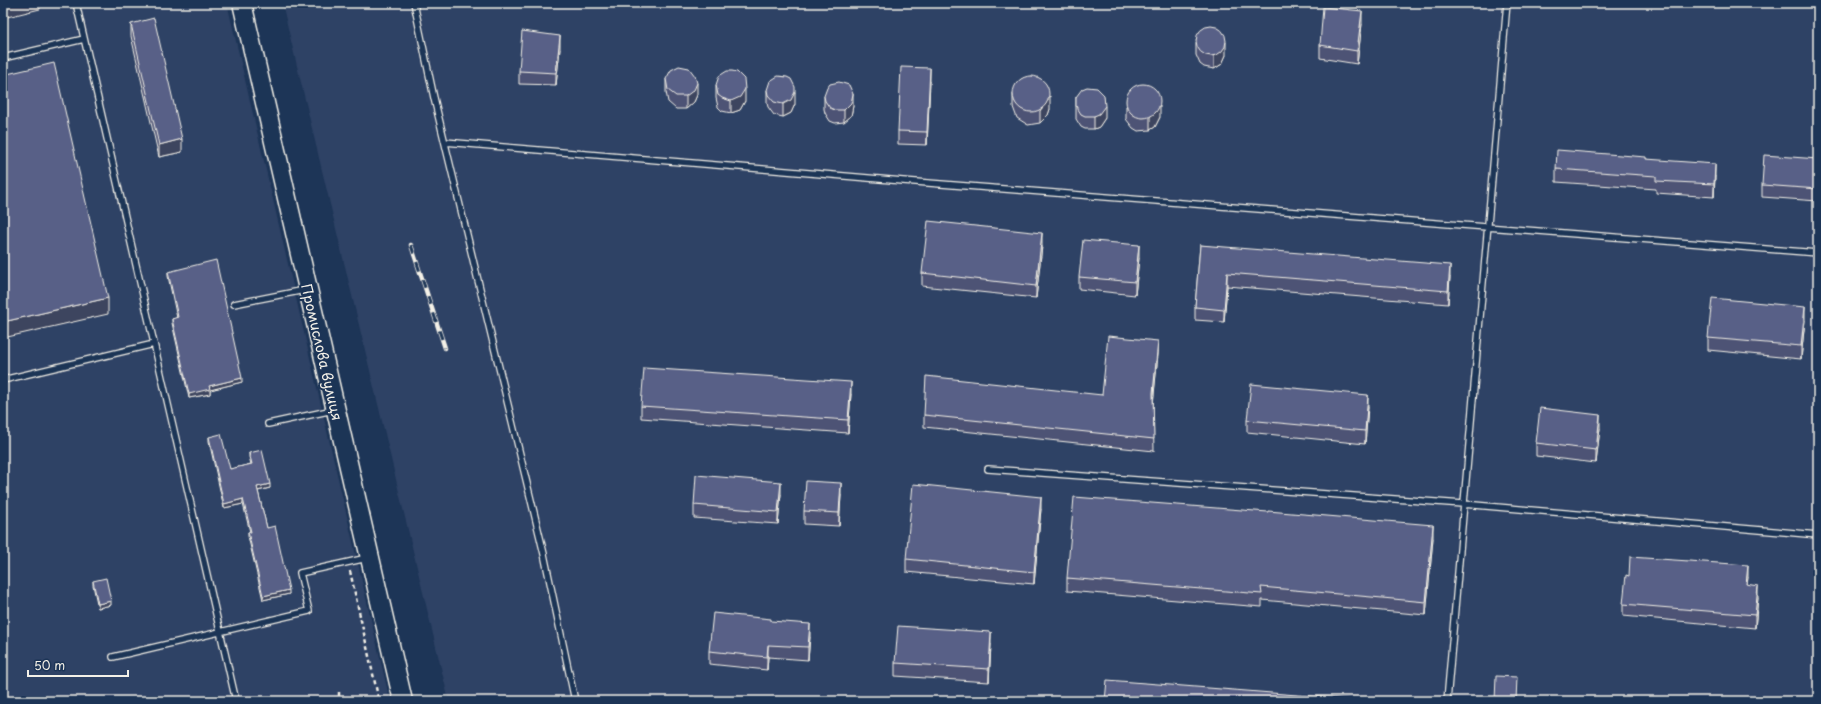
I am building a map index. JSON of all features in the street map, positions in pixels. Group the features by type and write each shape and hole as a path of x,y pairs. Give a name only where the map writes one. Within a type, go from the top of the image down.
{"main road":[{"name":"Промислова вулиця","path":"242,3 403,701"}],"lane":[{"path":"76,3 236,701"},
{"path":"414,3 475,273 544,554 575,701"},
{"path":"1447,701 1507,3"},
{"path":"3,58 84,39"},
{"path":"445,142 903,181 1818,253"},
{"path":"234,304 308,289"},
{"path":"3,380 154,344"},
{"path":"268,424 335,409"},
{"path":"988,469 1463,504 1818,535"},
{"path":"113,657 309,612 300,573 369,557"}],"path":[{"path":"348,562 379,701"},
{"path":"339,692 339,701"}],"shaded area":[{"path":"3,3 227,3 390,701 3,701"},
{"path":"282,3 1818,3 1818,701 449,701"}],"building":[{"path":"1323,7 1362,11 1357,51 1320,45"},
{"path":"154,18 182,139 159,145 131,24"},
{"path":"1211,26 1217,27 1225,35 1225,47 1217,55 1211,56 1205,55 1197,47 1196,41 1197,35 1205,27"},
{"path":"522,31 560,36 556,73 519,71"},
{"path":"54,63 108,298 3,322 3,75"},
{"path":"679,66 689,68 695,76 697,83 694,90 686,96 676,96 668,90 666,79 671,70"},
{"path":"901,67 930,68 927,132 898,131"},
{"path":"727,71 737,72 744,79 745,89 740,97 731,101 718,95 716,85 719,76"},
{"path":"778,76 791,79 795,87 795,92 791,100 783,104 774,102 768,95 767,90 770,81"},
{"path":"1035,76 1044,81 1048,87 1048,101 1044,107 1035,112 1027,112 1018,107 1014,101 1013,90 1018,81 1024,77"},
{"path":"839,82 849,85 853,94 851,103 844,110 835,110 830,108 825,101 824,96 830,84"},
{"path":"1146,84 1155,89 1159,94 1159,108 1155,113 1150,117 1140,118 1136,117 1127,108 1126,98 1127,94 1136,85"},
{"path":"1087,87 1097,88 1104,95 1105,106 1099,114 1094,116 1085,116 1081,114 1076,106 1076,97 1082,89"},
{"path":"1557,150 1715,164 1714,184 1656,181 1656,176 1556,169"},
{"path":"1764,155 1818,159 1818,189 1762,185"},
{"path":"928,221 1042,233 1036,286 922,273"},
{"path":"1083,240 1139,245 1135,282 1079,277"},
{"path":"1200,245 1450,265 1448,291 1227,273 1224,310 1195,307"},
{"path":"216,260 242,378 209,386 210,389 189,394 172,319 178,317 168,272"},
{"path":"1712,298 1805,307 1801,346 1708,338"},
{"path":"1108,336 1158,341 1153,393 1154,439 924,415 926,376 1102,395"},
{"path":"644,368 851,382 848,420 641,406"},
{"path":"1251,384 1368,395 1365,431 1247,420"},
{"path":"1540,408 1600,415 1596,450 1536,443"},
{"path":"221,434 230,469 252,464 249,453 262,450 270,484 257,487 267,528 275,526 289,590 263,596 248,532 251,532 243,499 224,504 209,437"},
{"path":"696,475 781,482 778,512 694,505"},
{"path":"806,481 841,483 839,513 804,511"},
{"path":"913,484 1041,497 1034,572 906,559"},
{"path":"1074,497 1433,525 1426,602 1261,587 1262,594 1067,578"},
{"path":"1630,557 1748,565 1746,584 1758,586 1755,615 1623,604 1626,575 1629,576"},
{"path":"106,578 111,601 98,604 93,581"},
{"path":"713,613 771,619 771,621 810,624 808,647 768,645 767,657 709,651"},
{"path":"898,626 991,632 989,669 895,663"},
{"path":"1496,676 1517,677 1516,701 1495,701"},
{"path":"1107,680 1373,701 1105,701"}],"railway":[{"path":"411,245 445,348"}]}
